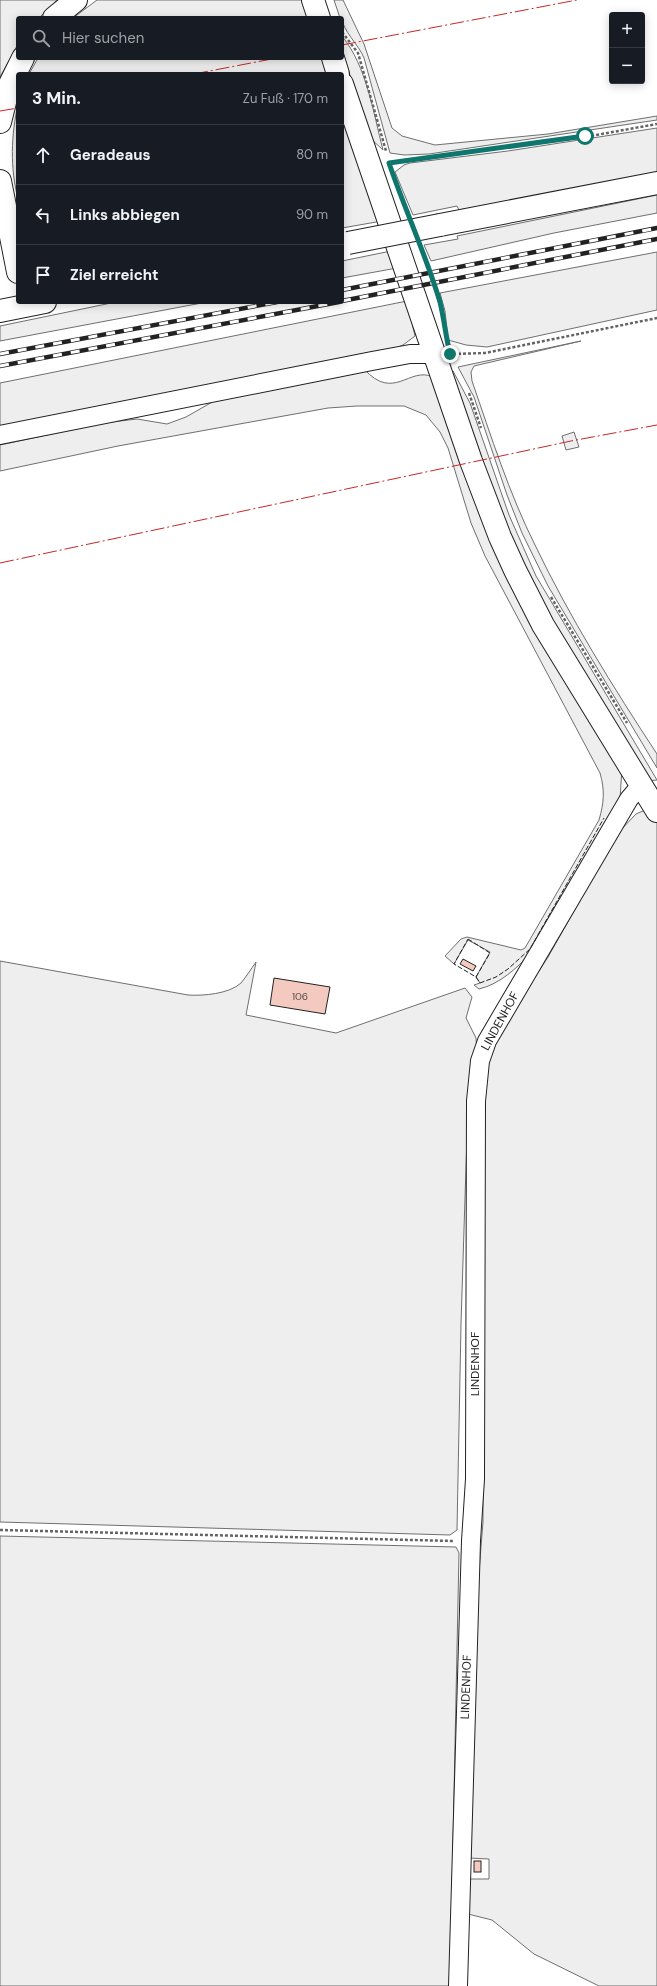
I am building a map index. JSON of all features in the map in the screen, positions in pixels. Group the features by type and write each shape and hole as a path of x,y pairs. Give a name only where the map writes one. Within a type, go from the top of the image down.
{"main road":[{"path":"56,16 76,0"},
{"path":"313,0 318,16"},
{"path":"0,122 9,86 22,60"},
{"path":"334,60 337,72"},
{"path":"344,88 384,167 445,356 486,502 515,570 550,636 657,811"},
{"path":"0,181 15,242 16,252"},
{"path":"345,244 657,183"},
{"path":"0,311 27,304"}],"street":[{"path":"0,435 410,354 445,356"},
{"name":"LINDENHOF","path":"458,1986 471,1541 475,1479 476,1101 480,1061 487,1041 629,799 634,792 642,787"}],"path":[{"path":"344,35 358,53 384,167 657,124"},
{"path":"402,198 411,219"},
{"path":"418,240 440,303 442,318"},
{"path":"445,356 485,353 657,318"},
{"path":"466,387 472,398 483,433"},
{"path":"550,594 629,727"},
{"path":"0,1530 471,1541"}],"shaded area":[{"path":"0,0 57,0 41,16 16,16 16,48 0,77"},
{"path":"97,0 302,0 308,16 76,16"},
{"path":"334,0 343,0 364,44 392,128 402,136 435,145 548,134 657,116 657,120 429,154 404,155 390,153 364,58 344,25 344,16 339,16"},
{"path":"344,39 351,48 358,62 368,90 383,150 370,138 344,56"},
{"path":"37,60 324,60 328,72 30,72"},
{"path":"16,116 16,191 12,152"},
{"path":"344,116 382,221 344,228"},
{"path":"657,128 657,173 459,210 457,206 413,215 395,172 404,165 410,163 508,151"},
{"path":"657,195 657,213 554,233 431,261 424,245 458,239 457,236"},
{"path":"391,251 397,268 344,278 344,261"},
{"path":"657,252 657,310 487,347 466,345 448,340 445,311 440,293"},
{"path":"407,301 415,336 403,345 389,351 0,431 0,383"},
{"path":"106,304 196,304 0,341 0,326"},
{"path":"581,341 474,366 471,372 472,381 509,485 535,545 548,572 593,652 657,754 657,768 548,586 522,533 507,495 474,397 458,367"},
{"path":"364,369 384,383 393,383 424,375 433,377 622,768 620,799 531,953 514,970 501,979 487,987 479,989 474,985 480,983 476,977 490,952 468,940 454,964 445,956 461,939 467,937 521,950 525,948 599,820 603,802 602,779 485,556 471,523 448,448 440,432 426,415 404,406 357,406 328,408 118,446 0,471 0,445 103,423 137,419 167,424 186,417 214,401"},
{"path":"453,371 470,403 509,515 536,576 657,780 647,781 542,608 515,550 452,376"},
{"path":"574,432 579,447 566,450 562,436"},
{"path":"645,810 652,814 657,823 657,1986 599,1986 534,1954 492,1920 468,1914 469,1879 489,1879 489,1859 469,1858 475,1623 483,1522 483,1154 486,1073 489,1053 500,1031 548,957 618,833 636,814"},
{"path":"0,961 188,995 208,995 230,990 241,983 256,962 246,1015 336,1033 465,988 472,997 466,1018 476,1038 477,1051 468,1104 461,1324 457,1530 450,1535 0,1522"},
{"path":"0,1536 456,1547 459,1553 450,1986 0,1986"}],"building":[{"path":"463,959 476,966 473,971 460,964"},
{"path":"274,978 330,987 325,1014 270,1005"},
{"path":"474,1861 481,1861 481,1872 474,1872"}],"railway":[{"path":"344,290 657,228"},
{"path":"344,301 657,239"},
{"path":"0,354 266,304"},
{"path":"0,366 328,304"}],"fence":[{"path":"476,977 480,983 496,977 508,969 530,949 604,818"},
{"path":"468,939 490,953 476,977 454,964 468,939"}],"power":[{"path":"344,45 577,0"},
{"path":"204,72 267,60"},
{"path":"0,111 16,108"},
{"path":"0,563 571,441 657,425"}],"route":[{"path":"450,354 440,303 389,163 585,136"}]}
